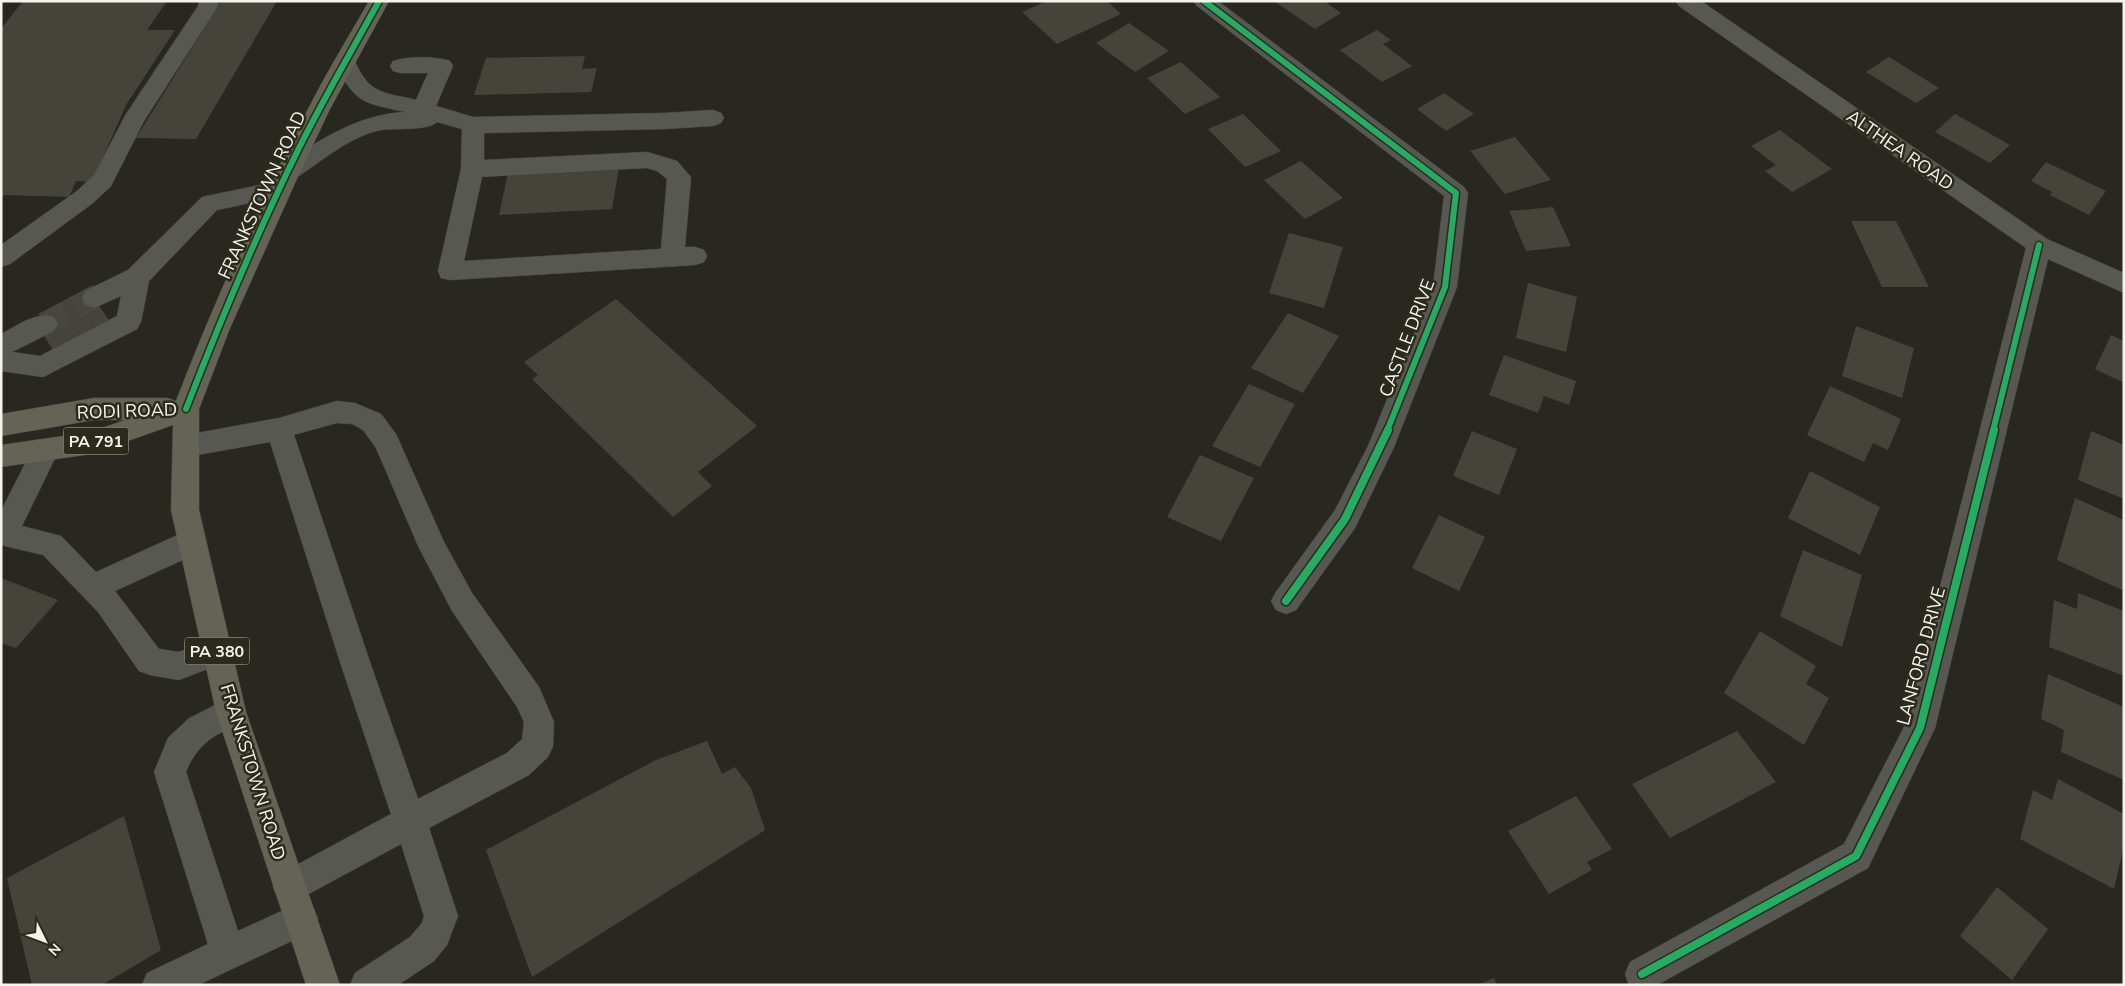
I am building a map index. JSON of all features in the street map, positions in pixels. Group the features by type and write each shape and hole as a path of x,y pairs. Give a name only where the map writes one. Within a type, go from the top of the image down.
{"main road":[{"name":"FRANKSTOWN ROAD","path":"323,985 231,712 185,510 186,409 217,328 284,181 379,1"},
{"name":"RODI ROAD","path":"1,425 94,409 186,409"},
{"name":"RODI ROAD","path":"1,456 91,443 186,409"}],"street":[{"path":"1,258 85,197 104,180 134,119 208,6 209,1"},
{"name":"CASTLE DRIVE","path":"1204,1 1456,193 1445,287 1381,447 1345,519 1286,601"},
{"name":"ALTHEA ROAD","path":"1686,1 2039,246 2124,284"},
{"path":"345,63 356,83 364,92 380,99 473,125 664,121 713,118"},
{"path":"401,66 442,66 423,110"},
{"path":"94,298 137,277 210,203 284,181 354,132 372,125 386,122 447,118"},
{"path":"472,169 647,160 662,162 672,168 679,177 683,256 450,271 472,169 473,125"},
{"name":"LANFORD DRIVE","path":"1642,974 1856,856 1920,728 2039,246"},
{"path":"1,361 43,367 128,322 137,277"},
{"path":"1,346 45,324"},
{"path":"186,446 279,430 336,412 354,414 372,422 387,442 437,556 462,602 528,697 539,722 537,746 518,764 290,887"},
{"path":"279,430 441,916 435,933 422,949 367,985"},
{"path":"46,450 3,533 51,544 108,603 150,660 180,666 217,651"},
{"path":"93,587 192,542"},
{"path":"228,953 170,772 178,749 199,729 231,712"},
{"path":"159,985 301,919"}],"building":[{"path":"23,1 167,1 147,30 175,30 126,105 92,182 76,181 69,197 4,195 1,199 1,29"},
{"path":"221,1 277,1 196,139 136,138"},
{"path":"1047,1 1107,1 1121,14 1057,44 1022,12"},
{"path":"1274,1 1324,1 1341,13 1315,29"},
{"path":"1129,23 1169,51 1135,72 1096,43"},
{"path":"1377,30 1391,40 1383,44 1412,66 1382,82 1340,50"},
{"path":"585,56 582,69 597,68 591,92 474,95 486,58"},
{"path":"1889,57 1939,88 1916,103 1866,72"},
{"path":"1181,62 1220,97 1185,114 1147,78"},
{"path":"1444,93 1474,114 1446,131 1417,109"},
{"path":"1243,114 1281,151 1245,167 1208,129"},
{"path":"1955,114 2010,145 1990,163 1935,132"},
{"path":"1780,130 1832,169 1792,192 1765,171 1776,165 1751,146"},
{"path":"1515,137 1551,180 1505,194 1470,151"},
{"path":"1301,161 1343,198 1305,219 1264,180"},
{"path":"2046,162 2106,191 2089,215 2050,195 2052,192 2031,181"},
{"path":"619,167 612,209 499,215 508,173"},
{"path":"1553,207 1571,246 1526,251 1509,211"},
{"path":"1851,221 1896,221 1929,287 1882,287"},
{"path":"1289,233 1343,247 1324,308 1269,293"},
{"path":"1528,283 1577,297 1566,352 1516,338"},
{"path":"93,285 97,291 91,293 112,325 56,355 44,336 50,333 38,314"},
{"path":"616,299 757,426 698,472 712,486 673,517 532,379 538,375 524,362"},
{"path":"1288,313 1339,336 1303,393 1251,368"},
{"path":"1856,326 1914,348 1902,398 1842,376"},
{"path":"2111,335 2124,341 2124,383 2095,369"},
{"path":"1504,355 1576,381 1569,405 1544,396 1538,413 1489,395"},
{"path":"1249,384 1295,404 1260,467 1212,446"},
{"path":"1830,386 1901,419 1888,450 1873,443 1864,462 1807,435"},
{"path":"1472,431 1517,449 1499,495 1453,476"},
{"path":"2091,431 2124,445 2124,499 2078,480"},
{"path":"1200,455 1254,478 1221,541 1167,517"},
{"path":"1810,471 1880,507 1860,555 1788,518"},
{"path":"2075,498 2124,520 2124,582 2122,590 2057,560"},
{"path":"1439,515 1485,537 1459,591 1412,568"},
{"path":"1803,550 1862,575 1842,647 1780,616"},
{"path":"1,578 58,600 16,648 1,643"},
{"path":"2078,593 2124,611 2124,676 2049,647 2054,600 2077,609"},
{"path":"1760,631 1816,666 1806,684 1829,698 1804,745 1724,693"},
{"path":"2048,674 2124,707 2124,780 2061,752 2064,730 2041,719"},
{"path":"1737,731 1776,782 1670,838 1632,784"},
{"path":"707,741 722,774 735,767 751,788 765,830 532,977 486,850 656,760"},
{"path":"2058,779 2124,814 2124,845 2114,889 2020,839 2033,790 2052,800"},
{"path":"1576,796 1612,849 1587,862 1592,870 1549,894 1508,831"},
{"path":"124,816 161,950 102,985 32,985 7,878"},
{"path":"1997,887 2048,929 2012,980 1960,936"},
{"path":"1494,978 1497,985 1478,985"}],"tunnel":[{"path":"45,324 94,298"}],"cycle path":[{"path":"186,409 235,289 298,150 379,1"},
{"path":"1204,1 1456,193 1445,287 1381,447 1345,519 1286,601"},
{"path":"1642,974 1856,856 1920,728 2039,245"}]}
